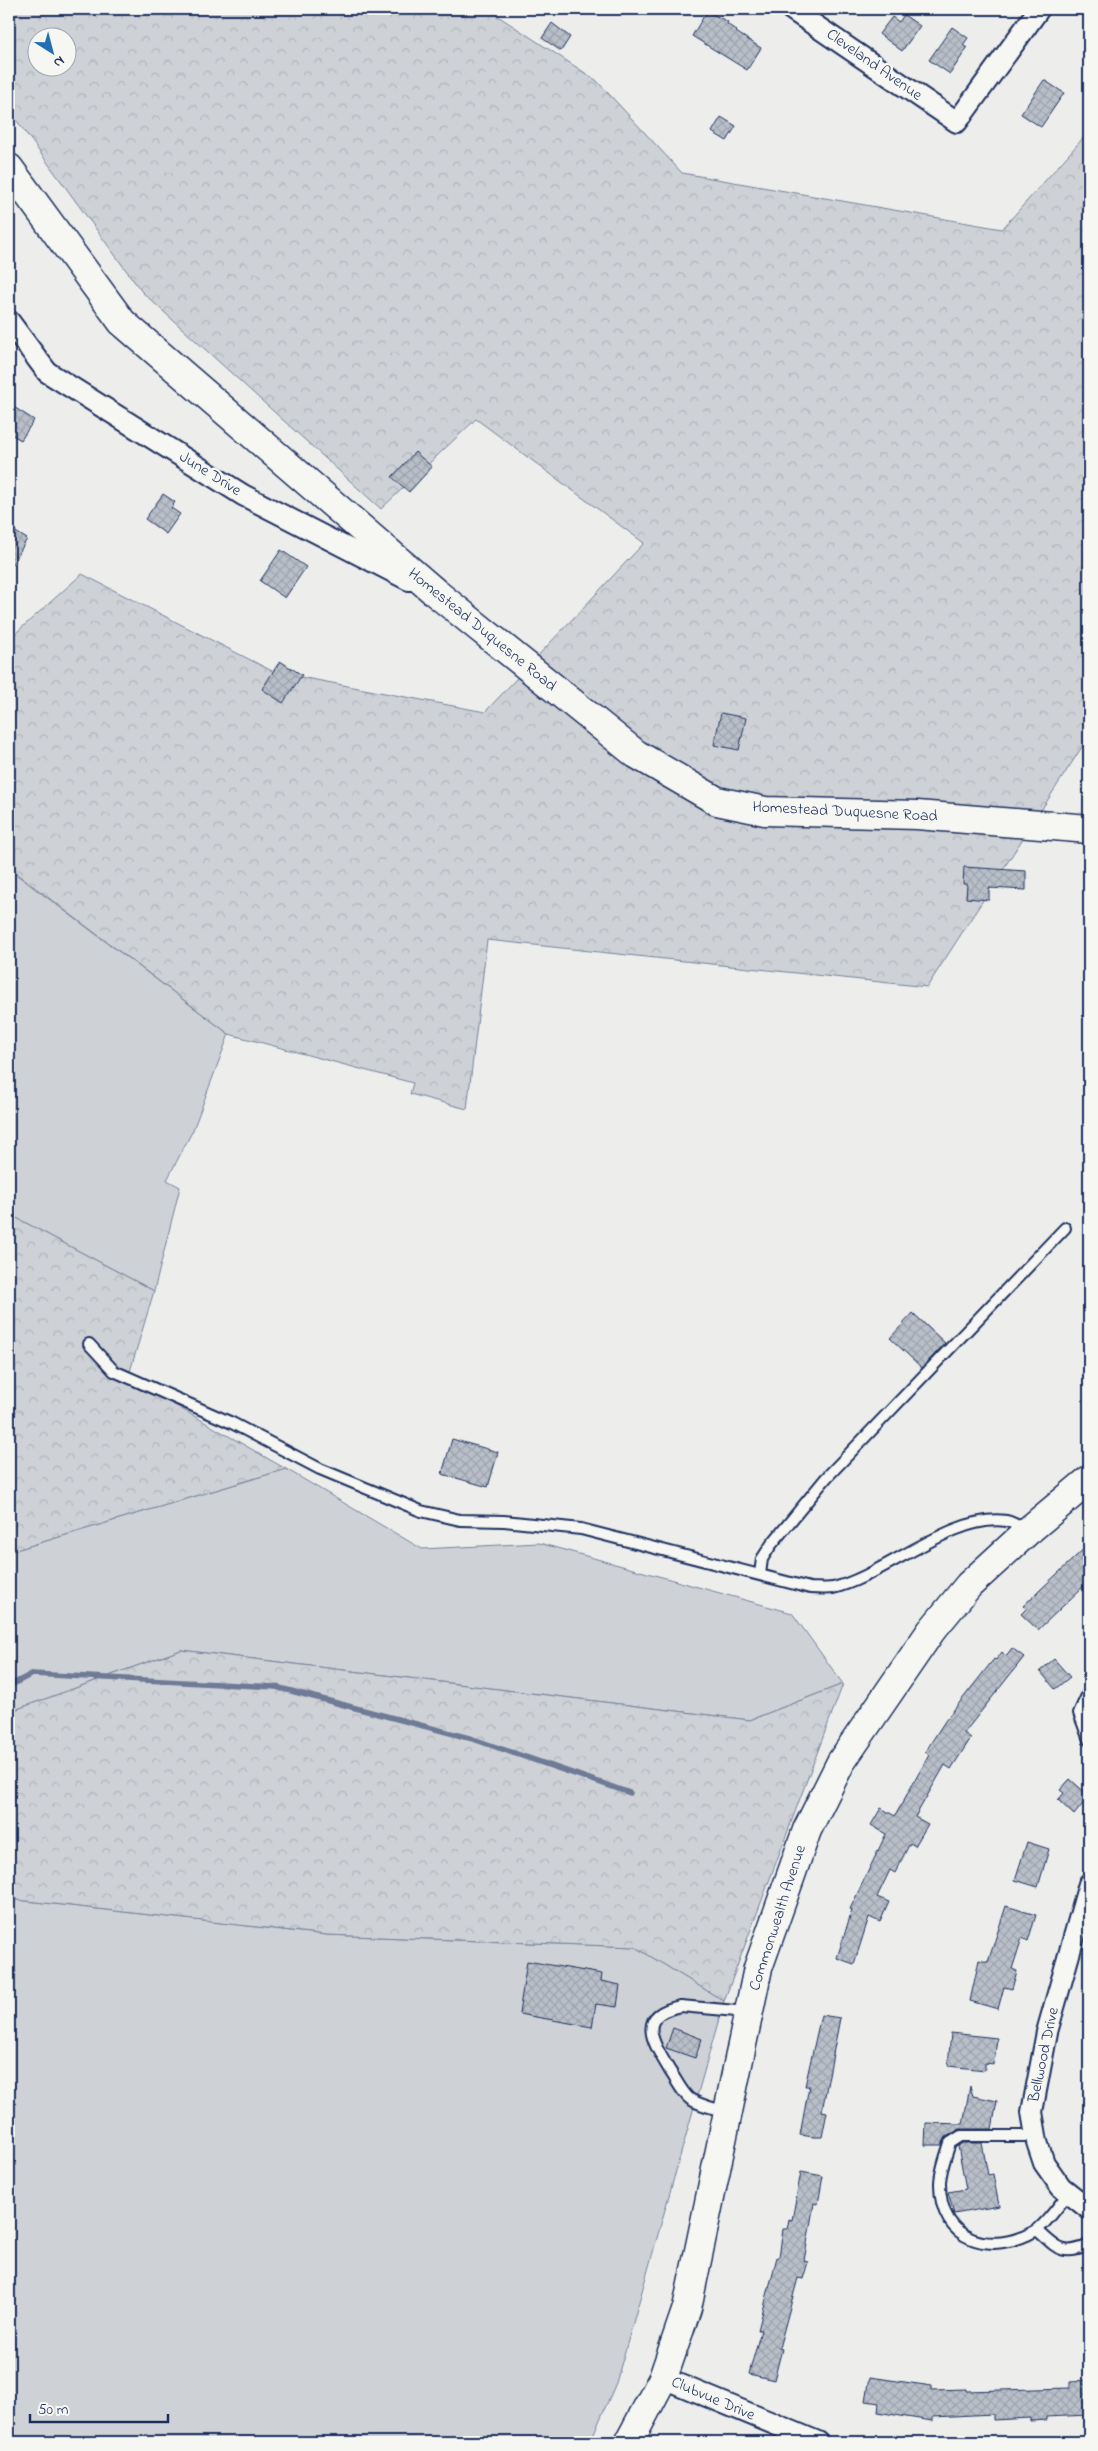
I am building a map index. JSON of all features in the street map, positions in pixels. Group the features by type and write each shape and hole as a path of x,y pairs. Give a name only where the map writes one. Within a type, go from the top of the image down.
{"street":[{"name":"Cleveland Avenue","path":"791,9 957,122 1039,9"},
{"name":"Homestead Duquesne Road","path":"9,168 122,322 436,593 636,754 717,800 764,811 917,815 1089,829"},
{"name":"June Drive","path":"9,321 48,372 243,495 436,593"},
{"name":"Commonwealth Avenue","path":"629,2442 663,2378 687,2308 758,1968 782,1895 807,1830 841,1762 931,1630 970,1585 1028,1531 1089,1480"},
{"name":"Bellwood Drive","path":"1089,1884 1047,2032 1032,2112 1036,2136 1044,2163 1061,2187 1089,2209"},
{"name":"Clubvue Drive","path":"663,2378 818,2442"}],"lane":[{"path":"760,1574 762,1559 771,1545 826,1478 1065,1228"},
{"path":"89,1344 114,1371 232,1423 320,1468 421,1511 460,1520 504,1521 581,1529 695,1560 760,1574 810,1588 832,1588 937,1538 979,1522 1008,1521 1028,1531"},
{"path":"1089,1691 1079,1713 1089,1740"},
{"path":"728,2112 703,2105 689,2098 653,2044 650,2028 655,2017 671,2008 681,2006 748,2012"},
{"path":"1036,2136 961,2136 950,2143 940,2183 943,2211 952,2226 967,2239 996,2244 1037,2230 1069,2194"},
{"path":"1037,2230 1060,2251 1075,2252 1089,2245"}],"green space":[{"path":"9,9 487,9 596,80 682,173 1002,229 1085,136 1089,139 1089,736 927,987 487,940 467,1109 410,1094 413,1083 229,1034 9,868 9,639 82,574 274,672 485,712 644,543 476,419 381,509 142,292 9,110"},
{"path":"9,869 229,1034 193,1130 167,1180 180,1187 154,1291 9,1214"},
{"path":"9,1214 154,1291 128,1378 286,1469 9,1552"},
{"path":"286,1469 422,1549 539,1543 792,1613 843,1684 750,1720 181,1650 9,1712 9,1552"},
{"path":"181,1650 750,1720 843,1684 724,2001 635,1947 327,1935 9,1899 9,1712"},
{"path":"9,1899 327,1935 635,1947 724,2001 616,2383 590,2442 9,2442"}],"building":[{"path":"707,11 728,22 727,24 736,32 761,48 747,70 692,36"},
{"path":"904,15 920,26 902,51 879,34 892,17 899,22"},
{"path":"552,23 570,37 561,51 542,38"},
{"path":"952,27 968,38 963,45 967,48 950,74 929,60"},
{"path":"1044,80 1064,93 1041,127 1021,114"},
{"path":"721,117 736,126 727,141 712,132"},
{"path":"9,404 34,420 21,440 9,433"},
{"path":"415,452 432,467 409,492 392,477"},
{"path":"163,494 175,502 171,508 180,514 166,534 145,519"},
{"path":"9,528 27,539 9,570"},
{"path":"281,550 306,567 285,598 260,581"},
{"path":"280,661 302,675 283,703 262,689"},
{"path":"721,713 746,718 739,750 714,745"},
{"path":"964,867 1026,871 1026,890 989,888 989,900 966,898 967,884 963,884"},
{"path":"913,1313 945,1343 922,1368 890,1338"},
{"path":"452,1439 498,1452 488,1487 442,1474"},
{"path":"1089,1544 1089,1581 1038,1630 1021,1614 1026,1609 1023,1606"},
{"path":"1012,1648 1024,1657 964,1733 971,1738 951,1769 945,1765 915,1817 928,1824 915,1846 910,1843 895,1873 890,1870 877,1897 889,1902 880,1922 869,1917 854,1964 837,1958 852,1910 850,1909 886,1834 871,1825 881,1808 895,1816 929,1755 925,1752 945,1721 994,1659 996,1660 1002,1652 1006,1656"},
{"path":"1054,1659 1070,1677 1055,1689 1040,1671"},
{"path":"1070,1779 1089,1796 1074,1815 1058,1800 1064,1793 1060,1790"},
{"path":"1027,1842 1049,1849 1038,1887 1015,1880"},
{"path":"1006,1906 1036,1915 1028,1941 1022,1938 1012,1969 1017,1971 1012,1989 1004,1987 998,2009 970,2001 979,1960 988,1962"},
{"path":"527,1961 602,1974 601,1981 620,1985 617,2007 596,2004 592,2027 519,2014"},
{"path":"821,2015 840,2018 822,2111 827,2112 822,2137 814,2137 800,2135 809,2086 805,2086"},
{"path":"673,2028 702,2039 695,2058 666,2048"},
{"path":"951,2033 997,2038 994,2064 985,2063 985,2070 948,2066"},
{"path":"970,2086 973,2096 997,2101 992,2129 960,2129 946,2137 942,2145 925,2145 926,2123 963,2124"},
{"path":"963,2143 982,2143 988,2175 993,2174 999,2206 954,2214 948,2192 966,2189 958,2146"},
{"path":"801,2172 823,2176 818,2204 814,2203 804,2261 808,2262 803,2279 798,2278 779,2348 782,2349 774,2380 749,2374 761,2330 758,2330 777,2257 779,2257 783,2229 787,2229 789,2219 792,2220"},
{"path":"870,2377 932,2386 932,2390 966,2389 966,2391 1070,2388 1070,2381 1088,2380 1089,2415 1046,2417 1046,2420 1030,2421 1030,2418 993,2420 993,2414 933,2417 933,2421 906,2417 878,2412 879,2403 866,2401"}],"waterway":[{"path":"9,1686 32,1674 276,1687 473,1739 630,1793"}]}
